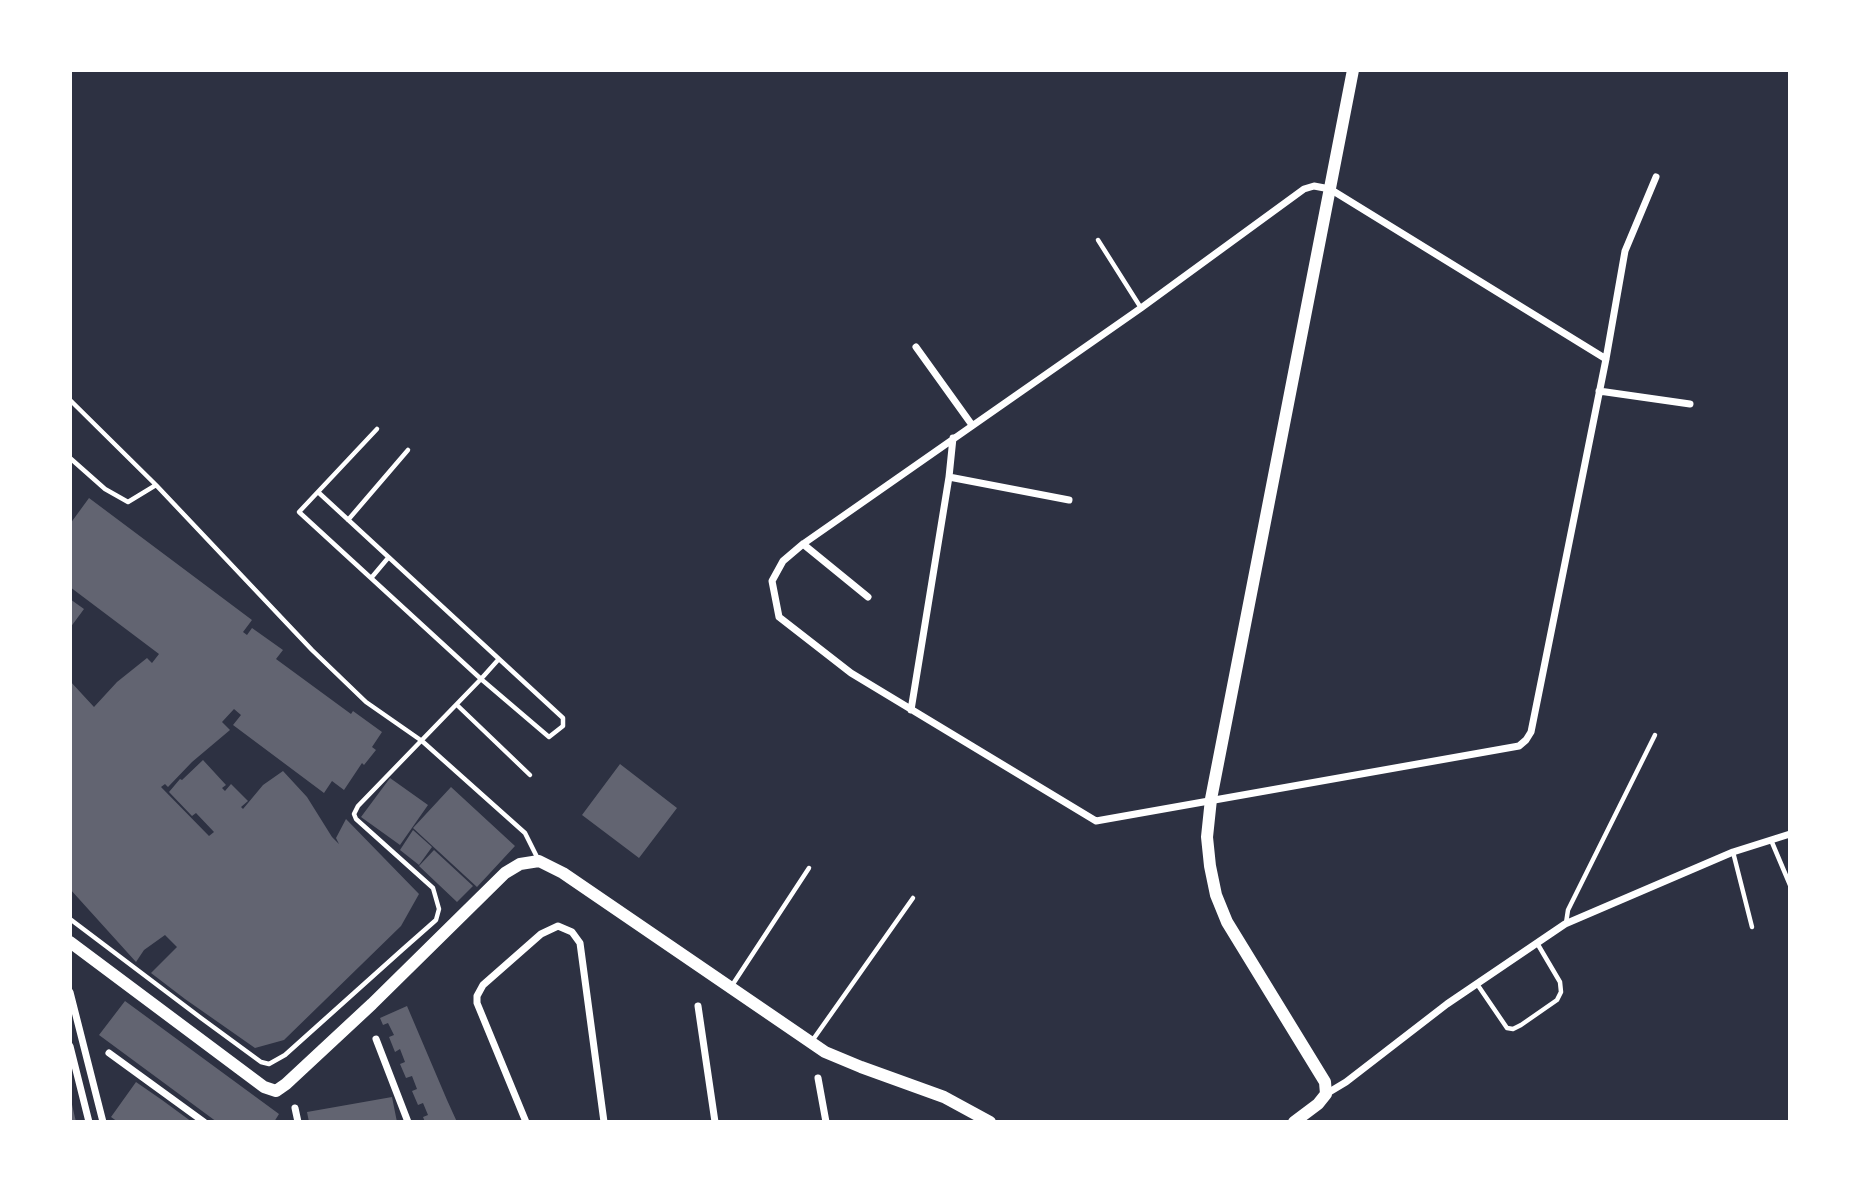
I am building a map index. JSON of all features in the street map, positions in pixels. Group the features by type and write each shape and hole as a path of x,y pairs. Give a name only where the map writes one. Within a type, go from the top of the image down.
{"main road":[{"path":"1294,1122 1318,1104 1326,1094 1325,1082 1227,922 1210,866 1207,837 1211,799 1353,70"},
{"path":"70,942 264,1087 276,1091 372,1004 505,873 520,864 539,861 563,873 825,1052 944,1097 990,1122"}],"street":[{"path":"1606,359 1330,189 1314,186 1304,189 1141,308 803,544 783,561 772,581 779,617 851,673 1096,821 1519,746 1531,732 1606,359 1625,251 1656,177"},
{"path":"916,347 972,425"},
{"path":"1599,391 1690,404"},
{"path":"911,709 953,438"},
{"path":"949,477 1069,500"},
{"path":"803,544 868,597"},
{"path":"1326,1094 1346,1082 1447,1004 1565,924 1733,852 1790,834"},
{"path":"526,1122 477,1003 477,996 483,985 546,931 558,926 572,932 580,943 604,1122"},
{"path":"70,992 103,1122"},
{"path":"698,1006 715,1122"},
{"path":"376,1039 406,1122"},
{"path":"70,1046 89,1122"},
{"path":"109,1053 204,1122"},
{"path":"818,1078 826,1122"},
{"path":"295,1108 298,1122"}],"lane":[{"path":"1098,240 1141,308"},
{"path":"70,400 366,702 422,741 525,833 539,861"},
{"path":"318,492 563,718 563,726 549,737 481,679 299,512 377,429"},
{"path":"348,520 408,450"},
{"path":"70,458 106,489 128,502 156,485"},
{"path":"372,577 388,558"},
{"path":"70,919 261,1062 269,1064 285,1055 436,920 439,909 433,888 356,819 354,814 358,806 498,660"},
{"path":"457,705 530,775"},
{"path":"1565,924 1568,910 1654,735"},
{"path":"1771,840 1790,885"},
{"path":"1733,852 1752,927"},
{"path":"730,987 809,868"},
{"path":"811,1042 913,898"},
{"path":"1477,984 1507,1028 1513,1029 1521,1025 1557,999 1561,992 1560,982 1537,943"}],"building":[{"path":"89,498 252,620 243,632 247,635 252,628 283,650 276,659 351,714 353,711 382,732 372,747 376,750 364,765 362,763 344,790 332,781 324,793 233,725 241,715 234,709 222,722 230,730 192,762 168,787 165,784 161,787 209,836 214,832 196,813 192,816 169,792 180,779 203,760 226,785 222,788 225,791 231,784 248,801 241,807 243,809 263,785 283,771 307,797 339,844 336,838 346,819 419,894 401,926 284,1040 255,1048 185,999 151,973 177,947 165,935 144,950 136,962 70,889 70,681 94,707 117,682 147,658 152,663 159,654 70,587 70,524"},
{"path":"70,599 84,609 70,628"},
{"path":"620,764 677,808 639,858 582,815"},
{"path":"390,778 428,805 400,845 361,817"},
{"path":"451,787 515,846 477,887 413,828"},
{"path":"413,830 432,847 419,865 400,850"},
{"path":"434,850 473,886 457,902 419,866"},
{"path":"125,1001 279,1114 274,1122 217,1122 99,1035"},
{"path":"407,1006 457,1122 425,1122 423,1117 428,1115 423,1103 418,1105 412,1091 417,1089 412,1076 406,1078 400,1064 405,1062 400,1049 395,1052 389,1037 394,1035 388,1023 383,1025 380,1018"},
{"path":"136,1082 192,1122 118,1122 111,1117"},
{"path":"392,1097 397,1122 309,1122 307,1112"},
{"path":"71,1100 76,1122 70,1122"}]}
